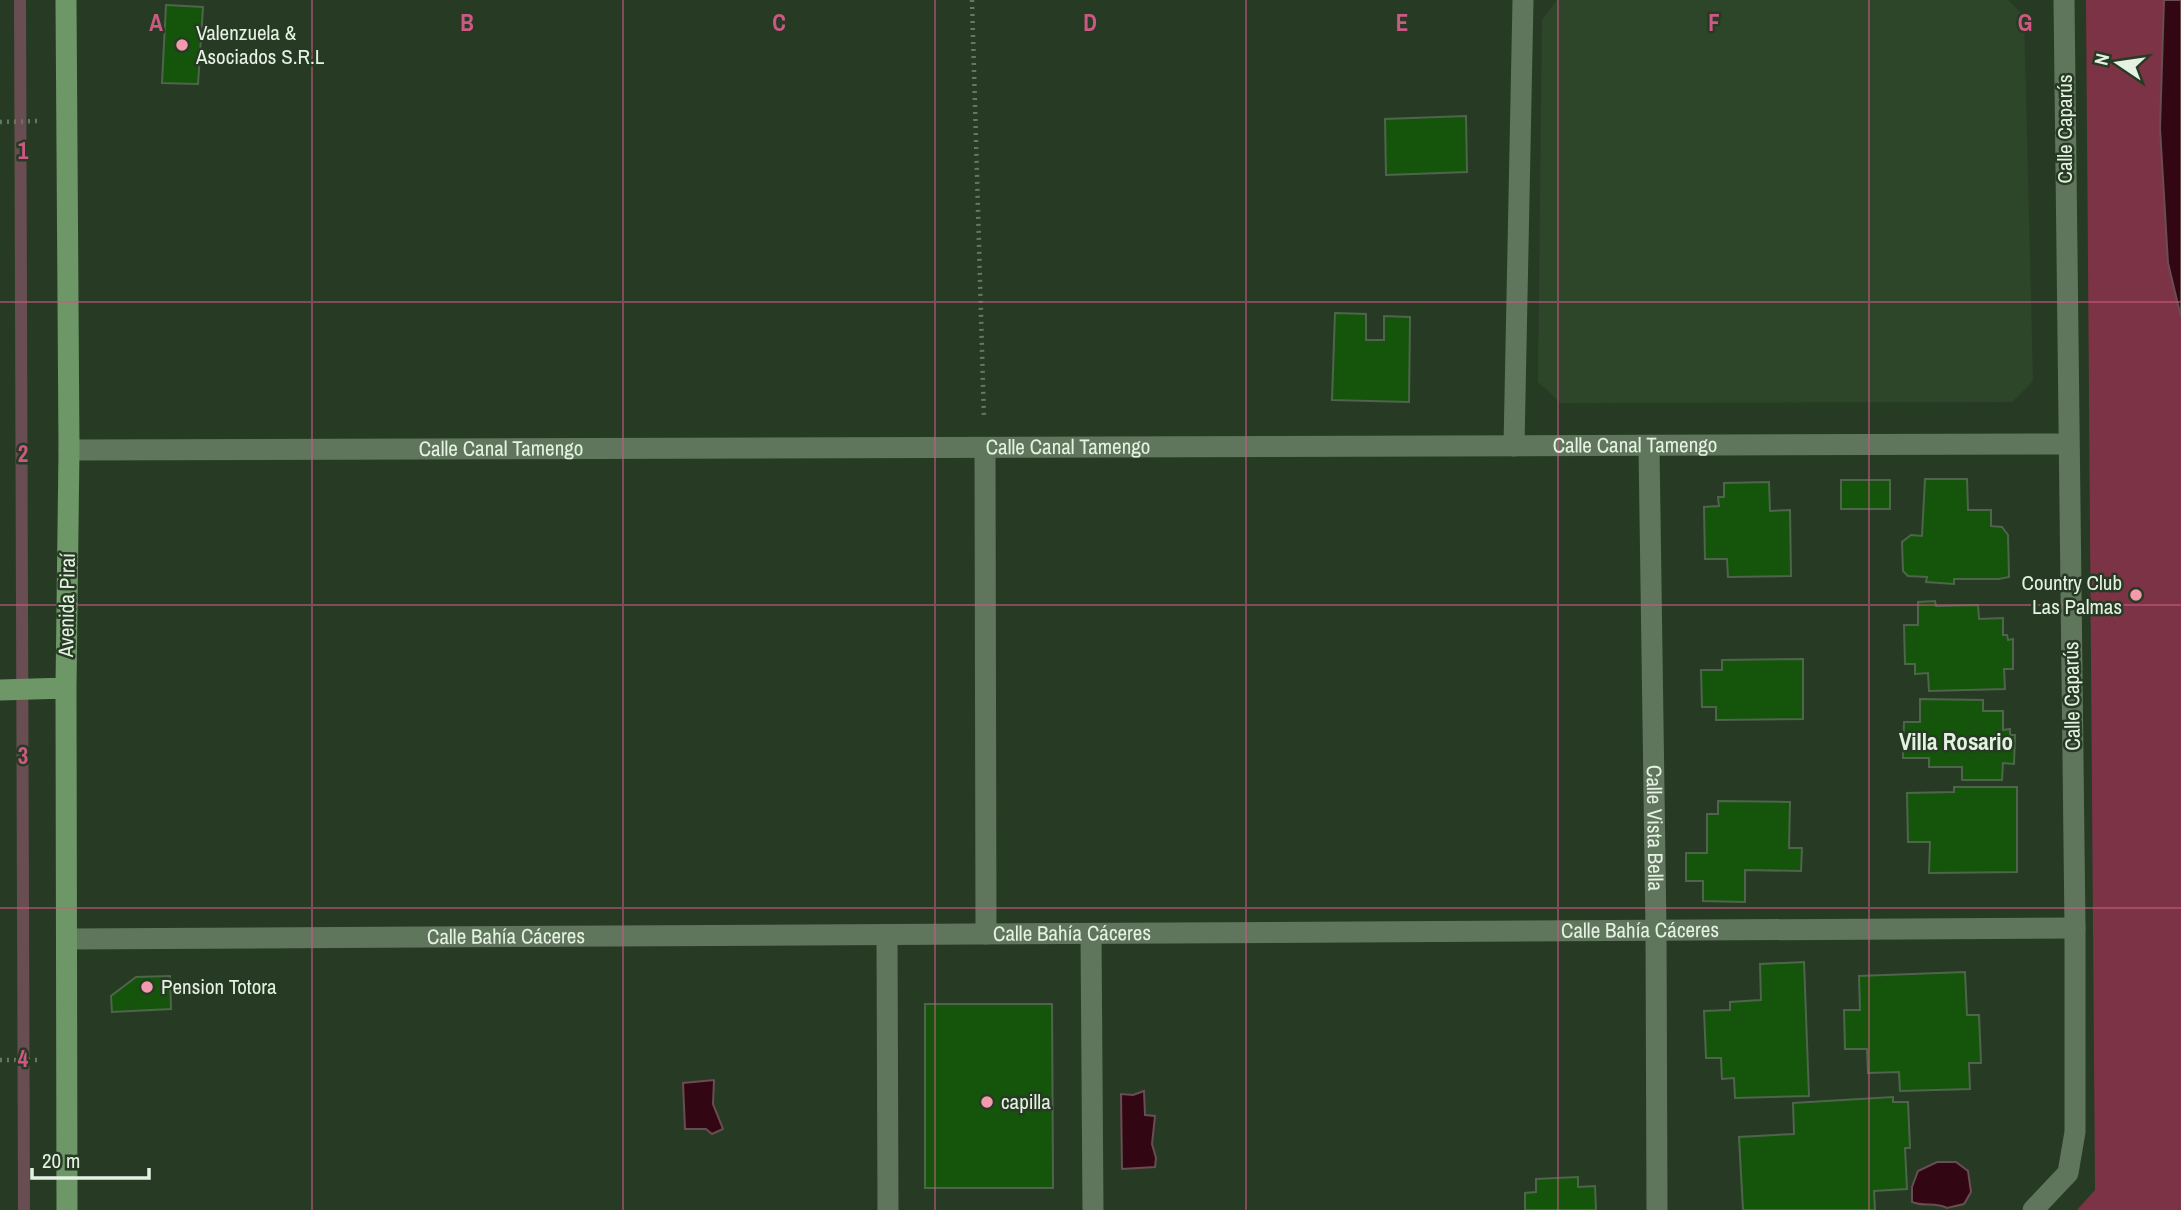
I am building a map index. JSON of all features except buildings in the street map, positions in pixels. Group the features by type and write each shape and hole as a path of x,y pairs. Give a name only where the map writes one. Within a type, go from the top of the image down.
{"main road":[{"name":"Avenida Piraí","path":"66,0 69,450 61,688 68,939 67,1210"},
{"path":"0,690 61,688"}],"street":[{"path":"1514,446 1523,0"},
{"name":"Calle Caparús","path":"2033,1210 2068,1173 2075,1132 2076,928 2064,0"},
{"name":"Calle Canal Tamengo","path":"69,450 2068,444"},
{"name":"Calle Vista Bella","path":"1649,446 1657,1210"},
{"path":"985,447 986,934"},
{"name":"Calle Bahía Cáceres","path":"68,939 2076,928"},
{"path":"887,934 888,1210"},
{"path":"1091,934 1093,1210"}],"path":[{"path":"972,0 985,447"},
{"path":"2,122 45,121"},
{"path":"0,1060 47,1059"}],"shaded area":[{"path":"1557,0 2008,0 2024,16 2033,381 2012,402 1561,403 1538,382 1542,20"},
{"name":"Country Club Las Palmas","path":"2086,0 2181,0 2181,1210 2077,1210 2095,1190"},
{"path":"2164,0 2181,0 2181,317 2168,263 2160,128"},
{"path":"714,1080 713,1104 723,1129 712,1134 706,1129 685,1129 683,1083"},
{"path":"1144,1091 1145,1115 1155,1116 1152,1144 1156,1158 1155,1167 1122,1169 1121,1094 1133,1095"},
{"path":"1937,1162 1956,1162 1968,1171 1971,1192 1964,1204 1947,1208 1912,1202 1912,1187 1918,1171"}],"waterway":[{"path":"20,0 24,1210"}],"place":[{"name":"Valenzuela & Asociados S.R.L","path":"182,45"},
{"name":"Country Club Las Palmas","path":"2136,595"},
{"name":"Pension Totora","path":"147,987"},
{"name":"capilla","path":"987,1102"}],"district":[{"name":"Villa Rosario","path":"1956,742"}]}
